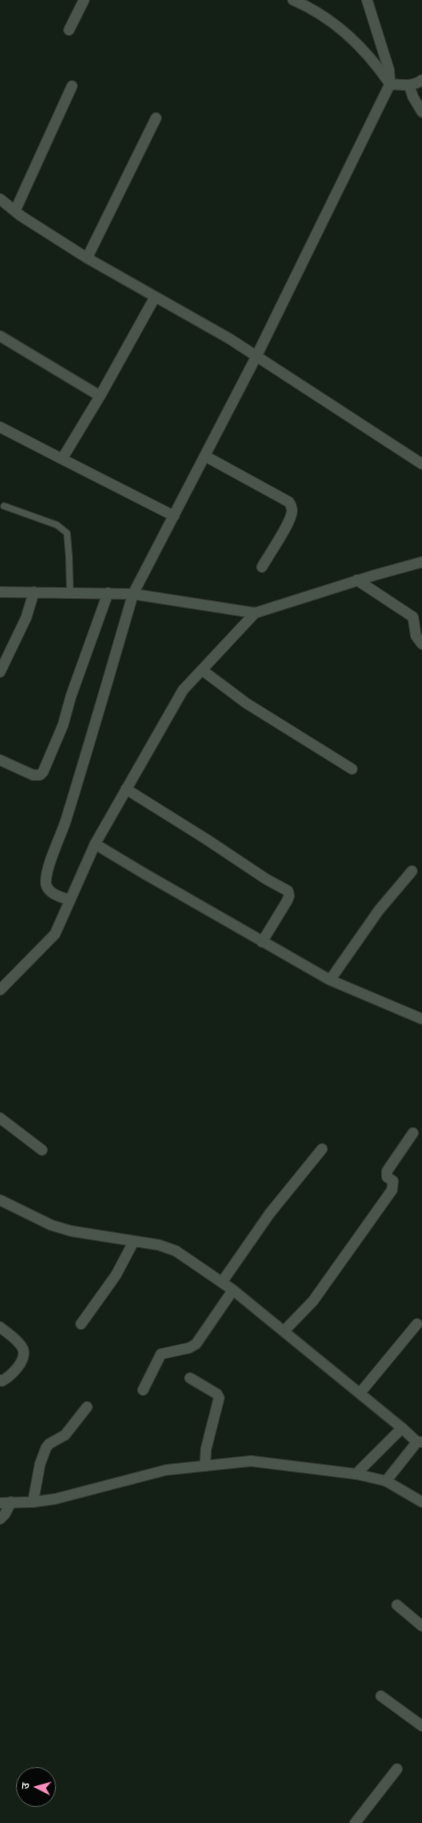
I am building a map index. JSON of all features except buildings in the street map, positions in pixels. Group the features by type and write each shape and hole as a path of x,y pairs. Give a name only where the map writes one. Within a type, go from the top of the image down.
{"street":[{"path":"69,30 84,0"},
{"path":"293,0 329,20 358,45 390,84"},
{"path":"70,900 55,894 46,886 46,876 65,823 96,724 133,594 256,356 390,84 388,70 367,0"},
{"path":"390,84 409,85 422,80"},
{"path":"409,85 413,98 422,112"},
{"path":"15,211 72,86"},
{"path":"87,258 156,118"},
{"path":"0,198 15,211 87,258 230,339 422,464"},
{"path":"62,459 100,396 155,297"},
{"path":"0,336 100,396"},
{"path":"0,427 174,516"},
{"path":"205,456 289,502 292,506 292,512 286,526 262,567"},
{"path":"0,592 133,594 254,613 357,580 422,562"},
{"path":"357,580 413,617 416,636 422,644"},
{"path":"0,672 26,618 34,592"},
{"path":"0,760 33,775 40,775 43,772 63,725 71,696 108,593"},
{"path":"0,990 55,934 95,844 184,690 254,613"},
{"path":"202,670 246,703 352,769"},
{"path":"126,788 266,879 288,891 288,901 262,942"},
{"path":"95,844 330,980 422,1019"},
{"path":"330,980 379,910 412,871"},
{"path":"0,1118 42,1150"},
{"path":"284,1331 313,1301 392,1190 393,1181 387,1177 387,1171 413,1133"},
{"path":"222,1282 270,1213 322,1149"},
{"path":"0,1200 51,1225 71,1231 159,1245 176,1251 234,1290 420,1442 386,1481"},
{"path":"81,1324 116,1275 129,1254 134,1241"},
{"path":"143,1390 161,1354 189,1348 196,1344 234,1290"},
{"path":"360,1393 417,1324"},
{"path":"0,1327 18,1342 23,1349 23,1357 10,1377 2,1381 0,1380"},
{"path":"190,1378 216,1394 219,1398 206,1449 205,1466"},
{"path":"33,1502 40,1464 46,1448 49,1444 65,1435 87,1407"},
{"path":"356,1474 402,1428"},
{"path":"0,1502 33,1502 56,1499 166,1470 251,1461 356,1474 386,1481 422,1502"},
{"path":"0,1519 5,1514 11,1502"},
{"path":"397,1605 422,1626"},
{"path":"381,1696 422,1726"},
{"path":"355,1823 397,1769"}],"lane":[{"path":"4,506 57,525 66,533 69,556 70,592"}]}
